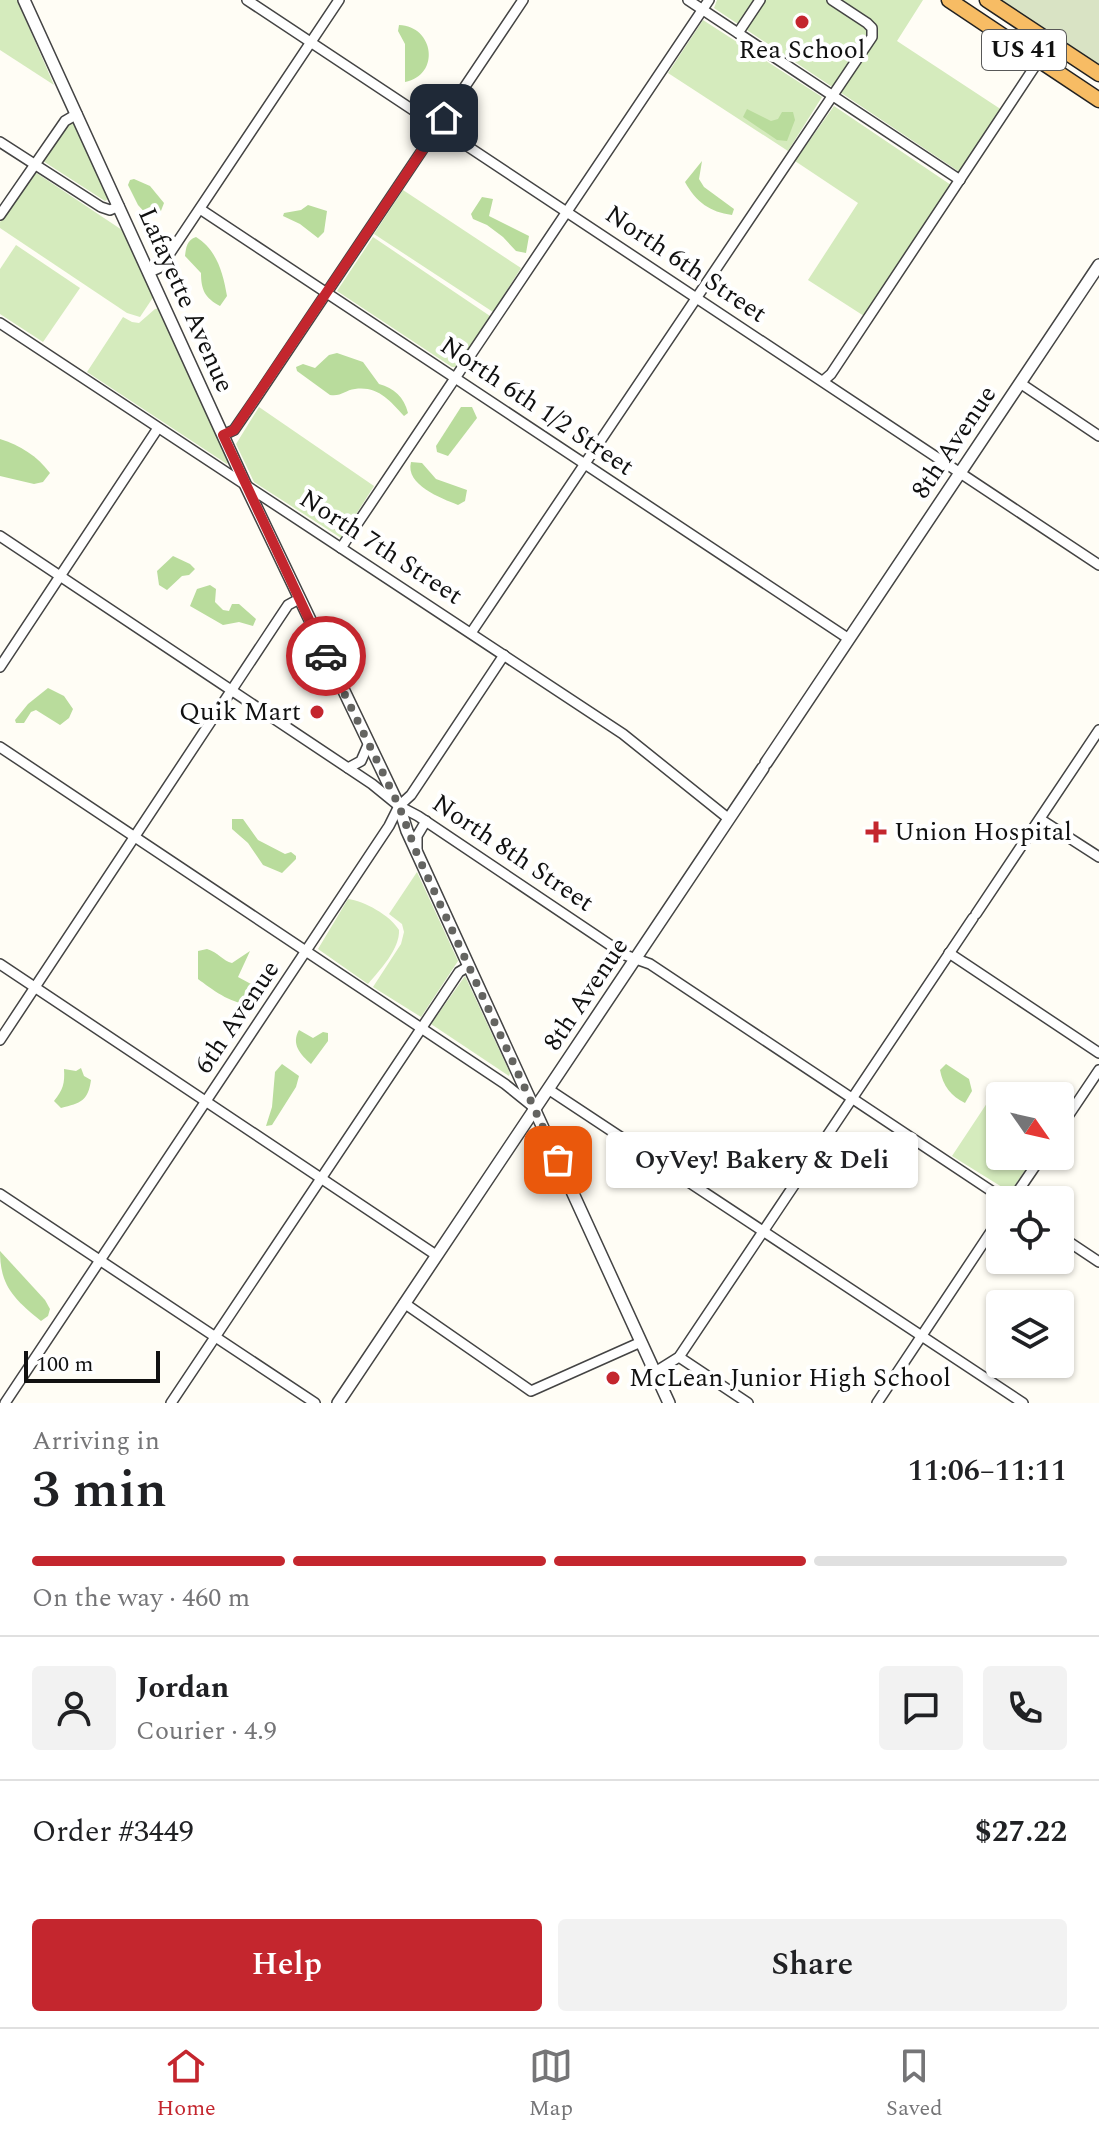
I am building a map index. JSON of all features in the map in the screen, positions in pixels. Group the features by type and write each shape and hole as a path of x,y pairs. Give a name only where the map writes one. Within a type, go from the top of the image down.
{"highway":[{"name":"US 41","path":"949,0 1099,100"},
{"name":"US 41","path":"987,0 1099,74"}],"street":[{"name":"Lafayette Avenue","path":"24,0 246,486 399,806 417,854 669,1403"},
{"name":"North 6th Street","path":"247,0 1099,565"},
{"path":"150,272 159,268 166,259 339,0"},
{"path":"223,435 234,430 523,0"},
{"path":"688,0 960,180"},
{"path":"341,548 709,0"},
{"path":"738,33 760,0"},
{"path":"471,633 872,37 872,28 867,23 832,0"},
{"path":"823,381 831,374 1051,42"},
{"path":"0,215 65,121 77,114"},
{"path":"0,142 101,207 110,210 119,206"},
{"name":"North 6th 1/2 Street","path":"200,209 849,639"},
{"name":"8th Avenue","path":"338,1403 1099,265"},
{"name":"North 7th Street","path":"0,323 633,741 729,819"},
{"path":"1020,383 1099,436"},
{"path":"0,667 158,428"},
{"name":"North 8th Street","path":"0,536 348,768 399,806 625,955 650,964 986,1187"},
{"path":"0,1040 288,605 299,599"},
{"name":"6th Avenue","path":"5,1403 307,951 399,806 411,795 504,655"},
{"path":"655,1372 679,1357 1099,730"},
{"path":"348,768 361,761 368,745"},
{"path":"0,747 505,1084 535,1108"},
{"path":"1040,819 1099,857"},
{"path":"417,854 417,836 426,821"},
{"path":"949,953 1099,1053"},
{"path":"0,964 436,1255"},
{"path":"171,1403 459,972 469,966"},
{"path":"1074,1107 1099,1070"},
{"path":"548,1089 1023,1403"},
{"path":"0,1194 315,1403"},
{"path":"877,1403 986,1239"},
{"path":"1074,1245 1099,1262"},
{"path":"404,1303 531,1391 641,1342"},
{"path":"679,1357 748,1403"}],"green space":[{"path":"0,0 17,0 54,85 0,50"},
{"path":"717,0 923,0 897,41 1002,110 963,169 958,171 714,8"},
{"path":"1001,0 1099,0 1099,65"},
{"path":"703,20 822,97 788,151 668,73"},
{"path":"399,25 411,27 420,33 429,51 424,70 417,78 405,82 405,44 398,31"},
{"path":"834,106 951,185 864,316 808,280 858,203 795,161"},
{"path":"747,109 771,121 778,119 782,112 793,112 795,120 787,141 777,140 743,117"},
{"path":"73,120 109,198 105,201 43,161 67,123"},
{"path":"702,161 699,179 704,187 734,209 732,215 704,205 685,182"},
{"path":"35,172 125,232 154,296 140,317 127,313 0,228 0,222"},
{"path":"134,179 150,186 164,203 159,216 147,215 138,205 128,185"},
{"path":"403,190 521,268 493,312 374,234"},
{"path":"482,197 493,199 489,216 529,236 526,253 516,251 487,225 473,219 471,214"},
{"path":"308,205 327,211 324,232 318,238 283,216"},
{"path":"196,237 209,248 221,271 227,296 220,306 207,297 201,273 185,256 188,244"},
{"path":"373,237 490,316 456,367 337,291"},
{"path":"16,245 80,288 43,342 0,314 0,269"},
{"path":"160,308 229,461 227,464 87,372 123,317 139,323"},
{"path":"337,353 363,362 379,384 401,398 408,413 404,416 388,400 370,390 355,389 330,395 297,371 296,367 303,364 315,368 329,355"},
{"path":"259,407 374,486 341,538 254,482 236,444"},
{"path":"461,407 472,407 477,418 448,456 437,452 436,446"},
{"path":"0,439 40,461 50,473 43,482 34,484 0,476"},
{"path":"411,462 422,463 436,479 467,490 465,501 458,505 426,490 413,477"},
{"path":"173,556 195,569 167,590 159,585 157,571"},
{"path":"210,585 216,589 215,602 223,610 229,611 232,604 239,604 256,619 253,626 239,622 223,625 190,606 197,589"},
{"path":"48,688 64,696 73,709 69,718 60,725 36,710 24,723 16,723 15,720 28,704"},
{"path":"232,819 243,819 258,840 285,854 291,852 296,859 282,873 263,865 248,843 232,829"},
{"path":"417,872 458,961 421,1017 373,987 401,944 404,932 402,924 389,914"},
{"path":"348,899 376,910 399,930 393,952 368,984 318,949"},
{"path":"207,949 232,963 250,951 238,977 251,984 263,975 268,977 269,983 255,1003 233,1001 198,979 198,951"},
{"path":"465,976 510,1073 509,1076 431,1024"},
{"path":"299,1030 313,1038 323,1032 328,1033 328,1041 311,1064 296,1044"},
{"path":"282,1064 299,1076 296,1087 272,1125 266,1126 272,1107 275,1072"},
{"path":"946,1064 969,1079 972,1091 965,1103 952,1094 943,1081 940,1070"},
{"path":"81,1068 84,1076 91,1080 88,1093 78,1102 61,1108 54,1101 63,1086 64,1069 76,1071"},
{"path":"986,1105 986,1170 1025,1170 1014,1186 1000,1186 952,1156"},
{"path":"0,1251 45,1300 50,1309 48,1316 41,1321 10,1291 3,1274"}],"way so far":[{"path":"326,656 399,806 417,854 558,1160"}],"place":[{"name":"Rea School","path":"802,22"},
{"name":"Quik Mart","path":"317,712"},
{"name":"Union Hospital","path":"876,832"},
{"name":"OyVey! Bakery & Deli","path":"558,1160"},
{"name":"McLean Junior High School","path":"613,1378"}],"route":[{"path":"326,656 223,435 234,430 444,118"}]}
